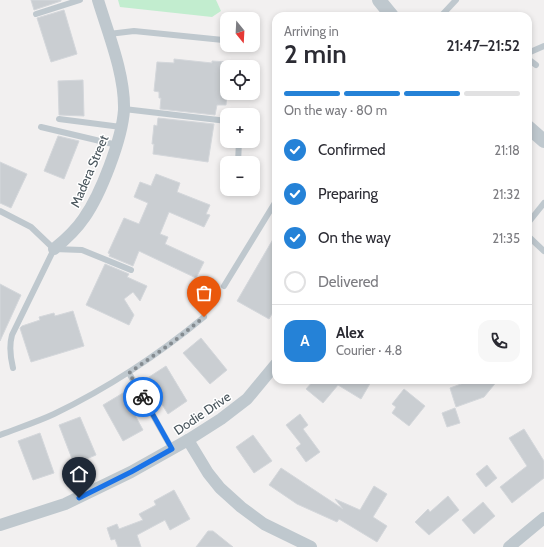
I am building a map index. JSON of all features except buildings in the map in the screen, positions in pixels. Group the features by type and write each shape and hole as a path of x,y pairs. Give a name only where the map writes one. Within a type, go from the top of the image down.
{"street":[{"name":"Madera Street","path":"54,248 76,228 92,206 117,145 122,127 124,109 122,87 109,34 98,0"},
{"path":"378,0 388,12"},
{"path":"532,130 544,141"},
{"name":"Dodie Drive","path":"0,525 65,504 131,472 188,440 221,419 247,398 272,369"},
{"path":"188,440 208,473 220,488 241,507 264,524 311,547"},
{"path":"509,547 544,518"}],"lane":[{"path":"36,14 80,0"},
{"path":"445,12 456,0"},
{"path":"109,34 134,32 220,40"},
{"path":"532,51 544,46"},
{"path":"532,62 536,65"},
{"path":"124,109 220,120"},
{"path":"59,119 122,127"},
{"path":"41,127 117,145"},
{"path":"532,218 544,203"},
{"path":"224,286 272,208"},
{"path":"0,211 31,227 54,248 82,250 131,270"},
{"path":"532,240 544,251"},
{"path":"13,368 10,352 12,335 54,248"},
{"path":"0,435 53,415 129,373 173,342 204,317"},
{"path":"129,373 172,449"}],"green space":[{"path":"118,0 216,0 221,11 212,17 120,7"}],"way so far":[{"path":"143,397 129,373 173,342 204,317"}],"route":[{"path":"79,498 131,472 172,449 143,397"}]}
